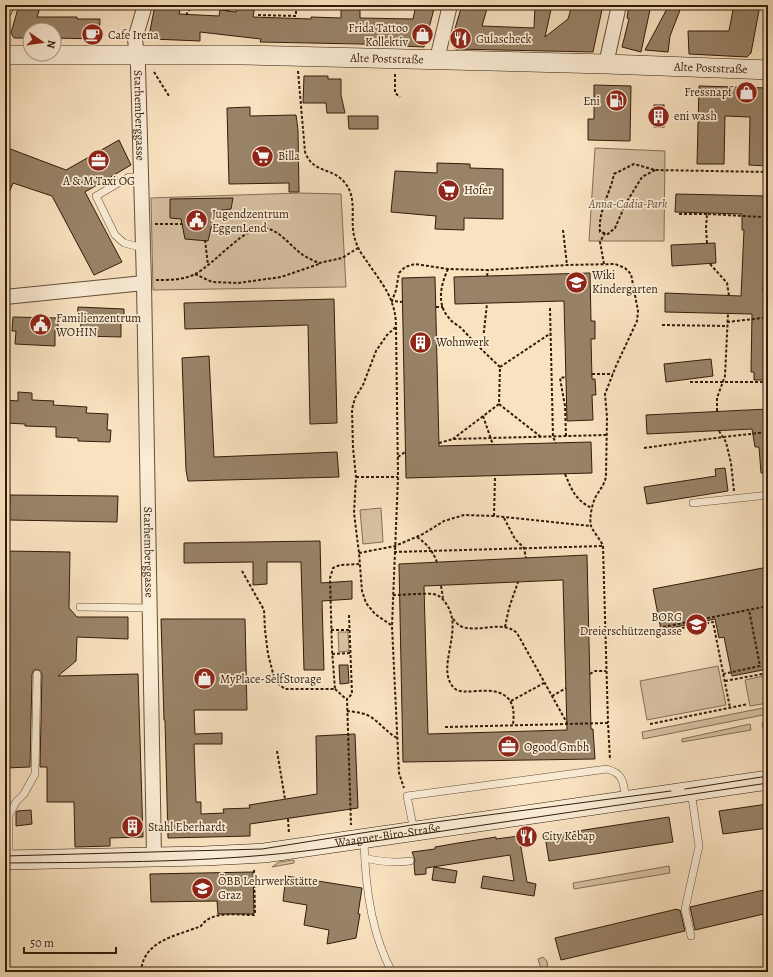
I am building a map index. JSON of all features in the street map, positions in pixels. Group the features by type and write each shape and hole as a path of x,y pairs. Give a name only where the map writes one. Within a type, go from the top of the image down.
{"street":[{"path":"5,10 6,5"},
{"name":"Starhemberggasse","path":"145,5 136,39 136,54 138,66 143,248 148,282 150,608 154,857"},
{"path":"437,59 450,5"},
{"path":"606,64 619,5"},
{"name":"Alte Poststraße","path":"5,54 243,55 606,64 767,66"},
{"path":"5,297 148,282"},
{"name":"Waagner-Biro-Straße","path":"7,860 264,853 357,834 414,831 768,780"}],"lane":[{"name":"Starhemberggasse","path":"141,177 129,177 96,196 116,235 124,243 143,248"},
{"path":"693,503 768,495"},
{"path":"80,607 150,608"},
{"path":"7,860 8,815 11,809 24,794 35,774 38,674"},
{"path":"414,831 407,796 596,770 610,770 619,774 622,779 626,800"},
{"path":"691,791 699,846 685,909 691,936"},
{"path":"357,834 364,858 376,934 390,969 399,972"},
{"path":"364,858 395,863 410,861"}],"path":[{"path":"186,14 192,5"},
{"path":"224,5 229,11"},
{"path":"258,15 296,16 296,5"},
{"path":"297,70 305,152 308,160 314,165 341,179 348,187 353,200 354,236 358,248 392,301 395,313 398,477 392,626 399,773 407,796"},
{"path":"395,71 395,93 400,97"},
{"path":"154,72 169,96"},
{"path":"655,170 642,177 626,203 614,228 608,234 600,232 602,211 612,186 614,174 634,164 655,170 768,172"},
{"path":"679,214 762,217"},
{"path":"707,214 707,243"},
{"path":"152,224 182,224"},
{"path":"148,282 172,280 194,274 208,265 240,237 253,229 264,228 273,231 285,238 302,254 319,264"},
{"path":"563,230 567,265"},
{"path":"604,264 600,242 605,233"},
{"path":"205,240 208,265"},
{"path":"194,274 212,282 238,283 281,277 342,258 358,248"},
{"path":"392,301 396,290 399,273 405,267 415,264 448,269 488,270 567,265 615,264 625,268 631,274 638,311 637,321 605,394 607,417 606,482 594,500 591,526 603,546 610,770"},
{"path":"710,264 727,283 729,296"},
{"path":"448,269 441,284 440,295 443,307 449,319 460,327 479,348 500,367 499,404"},
{"path":"487,276 488,270"},
{"path":"392,301 403,302"},
{"path":"479,348 483,340 487,304"},
{"path":"436,307 443,307"},
{"path":"550,308 553,437 556,443"},
{"path":"718,411 717,398 725,376 728,314"},
{"path":"727,322 764,318"},
{"path":"662,325 727,326"},
{"path":"392,626 375,614 366,603 360,581 359,553 354,513 356,477 353,448 352,409 355,398 367,376 376,351 387,335 396,327"},
{"path":"500,367 551,333"},
{"path":"592,374 613,374"},
{"path":"566,377 560,378 565,406 566,436"},
{"path":"690,382 768,382"},
{"path":"453,439 499,404"},
{"path":"499,404 541,437"},
{"path":"483,416 493,445"},
{"path":"719,430 726,442 735,499"},
{"path":"644,448 768,432"},
{"path":"439,443 453,439 606,435"},
{"path":"397,457 405,452"},
{"path":"565,474 578,499 583,504 592,508"},
{"path":"494,516 495,476"},
{"path":"356,477 398,477"},
{"path":"359,553 396,546 417,537 444,522 464,515 494,516 591,526"},
{"path":"503,517 515,539 524,548 526,558"},
{"path":"417,537 427,544 437,562"},
{"path":"394,552 603,546"},
{"path":"335,689 332,654 330,578 333,568 340,565 359,564"},
{"path":"242,571 264,610 264,630 268,654 277,683 285,689 335,689 347,699"},
{"path":"505,627 509,608 518,582"},
{"path":"441,586 443,598 453,620 452,641 447,666 447,676 454,688 463,692 490,690 500,693 511,701 513,707 513,725"},
{"path":"394,595 434,594 443,598"},
{"path":"663,627 768,606"},
{"path":"723,674 760,666 749,610"},
{"path":"350,615 352,694 347,699 347,711 357,834"},
{"path":"453,620 460,626 476,628 505,627 511,628 517,633 567,724"},
{"path":"662,632 713,622 730,708"},
{"path":"331,630 350,630"},
{"path":"332,654 351,653"},
{"path":"590,674 595,671 606,671"},
{"path":"725,681 768,673"},
{"path":"511,701 544,683"},
{"path":"552,696 566,688"},
{"path":"650,724 748,704"},
{"path":"347,711 358,712 369,716 397,738"},
{"path":"445,727 608,723"},
{"path":"277,751 285,799"},
{"path":"288,819 290,837"},
{"path":"141,972 142,961 150,949 158,943 202,926 204,922 216,916 254,915 254,869"}],"green space":[{"name":"Anna-Cadia-Park","path":"595,148 665,151 664,241 589,241"},
{"path":"299,193 341,194 346,287 153,290 151,198"},
{"path":"381,508 383,542 363,544 360,510"},
{"path":"338,632 348,632 349,651 339,652"},
{"path":"718,666 726,705 647,720 640,681"},
{"path":"768,675 768,703 750,706 745,680"},
{"path":"768,707 768,714 643,739 642,732"},
{"path":"768,722 768,754 762,723"},
{"path":"750,724 751,730 682,742 682,739"},
{"path":"294,860 294,863 272,867 279,862"},
{"path":"669,866 670,873 574,889 573,883"},
{"path":"543,957 547,961 548,972 542,972 538,959"}],"building":[{"path":"19,5 41,5 37,17 77,17 77,19 100,19 99,39 62,38 62,22 22,22 22,38 14,38 11,33"},
{"path":"155,5 181,5 179,14 219,16 220,10 236,12 237,5 255,5 253,17 311,19 311,17 341,18 341,5 360,5 360,18 413,19 416,5 435,5 424,47 260,42 261,39 200,32 200,41 153,39 149,36"},
{"path":"462,5 488,5 482,26 534,28 535,5 552,5 545,37 568,19 572,5 603,5 593,52 456,49 451,42"},
{"path":"629,5 651,5 641,52 622,47 629,19 627,18"},
{"path":"669,5 682,5 670,36 668,52 645,50"},
{"path":"734,5 760,5 751,53 747,57 689,54 688,31 729,31"},
{"path":"304,76 328,76 328,79 341,79 341,95 345,113 327,113 326,103 303,103"},
{"path":"594,85 631,86 630,141 588,140 588,119 594,119"},
{"path":"699,86 768,88 768,166 749,165 750,117 725,116 724,164 697,164"},
{"name":"eni wash","path":"654,105 664,105 664,127 654,127"},
{"name":"Billa","path":"250,107 250,116 296,115 298,130 299,192 289,192 289,183 229,184 227,108"},
{"path":"348,116 378,116 378,129 349,129"},
{"path":"119,140 131,165 85,192 122,262 94,275 52,196 13,183 5,202 5,147 66,170"},
{"name":"Hofer","path":"437,163 470,164 470,168 503,169 503,219 464,218 464,230 435,229 436,216 391,212 395,171 437,173"},
{"path":"676,194 767,196 765,220 768,220 767,234 765,233 763,292 768,292 768,380 754,380 754,372 751,372 752,314 665,312 665,293 741,296 744,230 742,230 742,214 675,212"},
{"name":"Jugendzentrum EggenLend","path":"233,198 231,209 215,211 208,241 185,239 181,219 170,218 170,199"},
{"path":"715,243 716,263 672,266 671,245"},
{"name":"Wohnwerk","path":"590,273 591,321 595,321 595,339 591,339 592,379 595,379 596,395 592,395 593,420 567,421 564,301 455,304 454,277"},
{"name":"Wohnwerk","path":"435,277 439,446 591,442 592,473 406,478 402,278"},
{"path":"334,299 337,423 310,424 308,325 185,329 184,303"},
{"path":"78,307 124,309 124,321 121,321 121,337 80,336 81,322 77,322"},
{"path":"13,317 58,318 58,330 55,330 55,346 15,344 16,331 12,331"},
{"path":"209,356 214,457 337,452 339,477 188,481 186,470 182,358"},
{"path":"711,359 713,376 666,382 664,364"},
{"path":"18,392 32,393 32,400 54,401 53,405 87,407 86,413 108,414 107,430 111,430 110,442 78,441 78,438 56,437 56,427 25,426 25,424 5,423 5,400 18,401"},
{"path":"768,409 768,472 761,473 759,447 755,447 752,429 647,434 646,415"},
{"path":"725,468 728,491 647,504 644,487 716,476 715,469"},
{"path":"10,495 118,496 117,522 9,520"},
{"path":"320,541 321,583 352,581 352,599 322,601 324,670 304,670 301,562 267,562 267,584 253,585 253,562 184,563 184,543"},
{"path":"5,551 70,552 69,608 77,617 128,617 128,639 77,637 76,661 58,676 138,674 143,837 110,838 110,846 75,847 74,802 47,802 47,767 40,767 42,674 39,670 34,670 32,674 30,767 5,768"},
{"path":"587,555 591,729 593,729 595,759 403,762 399,564","holes":["563,580 567,730 428,734 424,586"]},
{"path":"768,567 768,669 732,676 724,637 719,638 715,619 661,630 653,589"},
{"path":"161,619 245,619 247,710 194,710 195,734 222,733 222,744 194,744 196,802 201,802 201,814 224,813 223,809 250,808 249,805 317,794 316,736 355,734 358,808 250,824 250,836 168,838"},
{"path":"339,665 348,665 349,683 340,684"},
{"path":"768,804 768,828 723,834 719,811"},
{"path":"31,810 32,824 16,826 17,811"},
{"path":"669,817 673,842 549,861 545,836"},
{"path":"519,836 527,882 536,884 534,896 481,888 483,876 514,881 510,855 426,868 426,874 415,875 415,860 412,852 496,837 496,839"},
{"path":"434,867 457,871 455,883 432,880"},
{"name":"ÖBB Lehrwerkstätte Graz","path":"253,872 254,914 218,914 217,901 151,902 150,874"},
{"path":"286,876 362,888 356,938 327,944 329,930 304,925 307,905 283,901"},
{"path":"768,889 768,913 695,930 690,907"},
{"path":"677,909 680,910 685,931 561,960 555,938"}],"tram line":[{"path":"685,789 768,776"},
{"path":"5,863 163,861 282,854 768,783"},
{"path":"5,856 262,849 412,825 671,791"}],"place":[{"name":"Cafe Irena","path":"93,35"},
{"name":"Frida Tattoo Kollektiv","path":"423,35"},
{"name":"Gulascheck","path":"461,39"},
{"name":"Fressnapf","path":"747,92"},
{"name":"Eni","path":"616,101"},
{"name":"eni wash","path":"659,116"},
{"name":"Billa","path":"263,156"},
{"name":"A & M Taxi OG","path":"99,160"},
{"name":"Hofer","path":"448,190"},
{"name":"Jugendzentrum EggenLend","path":"197,221"},
{"name":"Wiki Kindergarten","path":"577,282"},
{"name":"Familienzentrum WOHIN","path":"40,325"},
{"name":"Wohnwerk","path":"420,342"},
{"name":"BORG Dreierschützengasse","path":"697,624"},
{"name":"MyPlace-SelfStorage","path":"205,679"},
{"name":"Ogood Gmbh","path":"508,747"},
{"name":"Stahl Eberhardt","path":"133,827"},
{"name":"City Kebap","path":"526,836"},
{"name":"ÖBB Lehrwerkstätte Graz","path":"202,888"}]}
